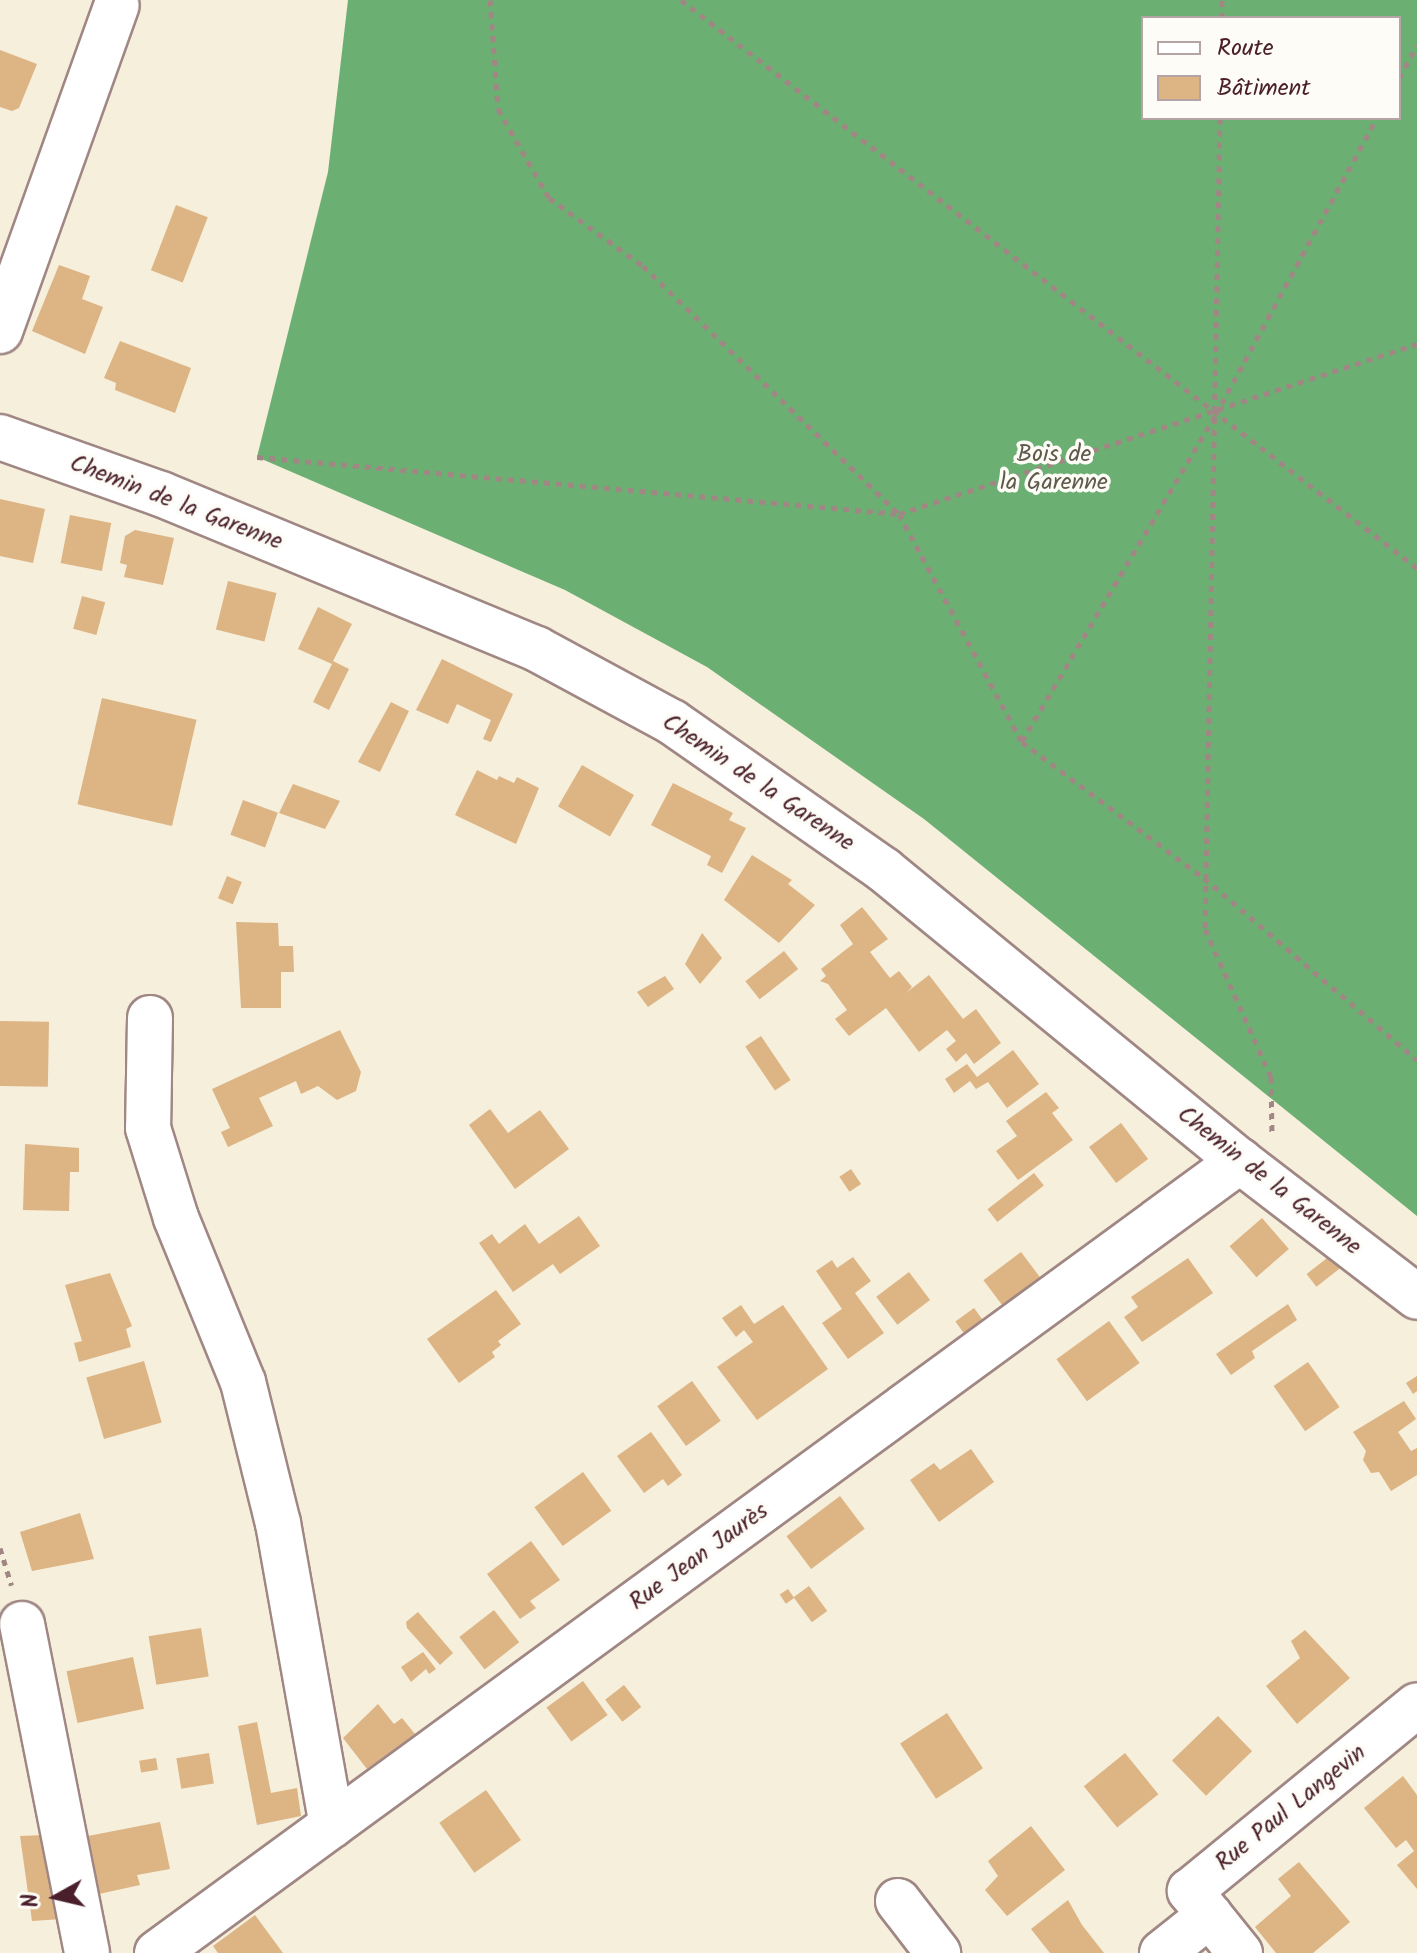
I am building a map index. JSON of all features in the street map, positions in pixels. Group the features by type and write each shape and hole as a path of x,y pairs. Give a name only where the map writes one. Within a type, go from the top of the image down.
{"street":[{"path":"0,331 117,5"},
{"name":"Chemin de la Garenne","path":"0,437 169,497 537,649 672,722 884,870 1240,1161 1417,1297"},
{"path":"150,1018 148,1128 176,1218 243,1382 278,1523 332,1825"},
{"name":"Rue Jean Jaurès","path":"157,1953 1240,1161"},
{"path":"22,1624 87,1953"},
{"name":"Rue Paul Langevin","path":"1240,1953 1190,1891 1417,1705"},
{"path":"898,1901 938,1953"},
{"path":"1162,1953 1210,1915"}],"path":[{"path":"490,0 498,109 549,198 643,266 899,514 1022,742 1204,878 1417,1060"},
{"path":"681,0 1417,568"},
{"path":"1401,74 1417,45"},
{"path":"1220,120 1205,929 1271,1077 1272,1135 1240,1161"},
{"path":"1022,742 1216,414 1376,120"},
{"path":"257,457 899,514 1216,414 1417,344"}],"green space":[{"name":"Bois de la Garenne","path":"348,0 1417,0 1417,1216 924,819 707,667 565,590 257,457 328,172"}],"building":[{"path":"0,50 37,64 19,108 12,111 0,107"},
{"path":"176,205 208,217 183,283 151,270"},
{"path":"59,265 90,276 82,299 103,307 85,354 32,331"},
{"path":"120,341 191,368 175,413 115,390 116,383 104,378"},
{"path":"0,499 45,509 33,563 0,556"},
{"path":"70,515 111,523 102,571 61,563"},
{"path":"135,530 174,538 163,585 124,577 127,565 120,563 125,536"},
{"path":"228,581 277,593 264,642 216,630"},
{"path":"82,596 105,602 96,635 73,629"},
{"path":"318,607 352,624 333,661 349,669 329,710 313,702 332,664 298,649"},
{"path":"442,659 513,694 491,742 483,739 491,720 457,704 448,724 416,710"},
{"path":"102,698 197,720 172,826 77,804"},
{"path":"391,702 409,711 380,772 358,762"},
{"path":"582,765 634,795 610,837 558,807"},
{"path":"477,770 497,780 499,776 514,783 517,777 539,788 516,844 455,815"},
{"path":"673,783 733,813 729,820 746,828 722,873 707,865 711,856 651,825"},
{"path":"293,784 340,801 325,829 279,813"},
{"path":"243,800 278,813 265,847 230,835"},
{"path":"752,855 792,880 788,884 815,905 779,943 724,900"},
{"path":"227,876 242,882 233,904 218,898"},
{"path":"862,907 888,939 870,952 890,978 899,971 912,987 906,993 929,975 963,1019 976,1009 1001,1043 974,1064 966,1053 956,1062 946,1049 956,1041 947,1030 919,1052 886,1008 849,1036 835,1019 847,1010 828,984 820,981 826,976 821,969 853,944 840,925"},
{"path":"236,922 278,923 279,946 293,946 294,972 281,972 281,1008 241,1008"},
{"path":"702,933 722,958 700,984 685,964"},
{"path":"784,951 798,969 760,999 745,981"},
{"path":"665,976 674,989 648,1007 637,992"},
{"path":"0,1021 49,1022 48,1087 0,1086"},
{"path":"340,1030 361,1072 356,1091 337,1100 318,1086 301,1094 296,1081 259,1098 273,1126 228,1147 221,1132 230,1128 212,1089"},
{"path":"761,1036 791,1080 775,1091 745,1047"},
{"path":"1013,1050 1039,1084 1007,1108 988,1082 976,1089 970,1081 954,1093 945,1079 967,1064 977,1077"},
{"path":"1046,1092 1059,1108 1052,1113 1073,1140 1018,1180 996,1151 1017,1136 1006,1121"},
{"path":"490,1109 508,1133 540,1110 569,1149 515,1189 469,1125"},
{"path":"1121,1123 1148,1159 1116,1183 1089,1147"},
{"path":"25,1144 79,1148 79,1172 70,1172 69,1211 23,1210"},
{"path":"851,1169 861,1184 849,1192 839,1177"},
{"path":"1034,1173 1044,1186 997,1222 988,1209"},
{"path":"579,1216 600,1246 560,1274 553,1264 513,1292 479,1243 492,1234 499,1244 525,1224 539,1244"},
{"path":"1262,1218 1289,1249 1256,1277 1230,1246"},
{"path":"1021,1252 1043,1281 1005,1309 983,1280"},
{"path":"1331,1255 1341,1268 1316,1287 1307,1274"},
{"path":"853,1257 871,1281 855,1293 884,1333 848,1359 822,1323 842,1309 816,1271 832,1260 837,1268"},
{"path":"1188,1258 1213,1293 1142,1342 1124,1317 1138,1307 1131,1297"},
{"path":"909,1272 930,1300 897,1325 876,1297"},
{"path":"110,1273 132,1326 126,1329 131,1347 79,1362 74,1343 82,1341 65,1285"},
{"path":"496,1290 521,1324 498,1341 501,1345 492,1352 495,1357 459,1383 427,1339"},
{"path":"1288,1304 1297,1320 1252,1351 1255,1358 1231,1375 1216,1354"},
{"path":"741,1305 754,1324 783,1305 828,1369 757,1420 717,1367 753,1342 744,1330 736,1337 722,1318"},
{"path":"974,1308 985,1323 967,1337 955,1322"},
{"path":"1109,1321 1140,1363 1087,1401 1056,1359"},
{"path":"144,1361 162,1423 104,1439 86,1378"},
{"path":"1308,1362 1340,1407 1305,1431 1274,1386"},
{"path":"1417,1376 1417,1391 1413,1394 1406,1383"},
{"path":"692,1381 721,1421 686,1446 657,1406"},
{"path":"1404,1401 1416,1419 1398,1432 1411,1451 1417,1448 1417,1475 1391,1491 1379,1472 1371,1473 1363,1460 1366,1451 1353,1432"},
{"path":"651,1432 682,1475 668,1486 663,1479 644,1493 617,1456"},
{"path":"971,1449 994,1482 939,1522 910,1480 934,1463 940,1470"},
{"path":"583,1472 611,1511 563,1546 534,1507"},
{"path":"840,1496 865,1529 811,1569 786,1536"},
{"path":"80,1513 94,1559 32,1571 20,1532"},
{"path":"531,1541 560,1580 530,1601 536,1608 520,1619 487,1574"},
{"path":"809,1586 827,1611 812,1622 794,1597"},
{"path":"788,1589 794,1598 786,1604 780,1595"},
{"path":"494,1610 519,1642 485,1669 459,1637"},
{"path":"418,1612 453,1653 440,1665 407,1628 406,1622"},
{"path":"201,1628 209,1676 156,1685 149,1636"},
{"path":"1305,1630 1350,1678 1297,1724 1266,1686 1300,1658 1291,1641"},
{"path":"423,1652 436,1669 429,1674 426,1669 411,1682 401,1667"},
{"path":"133,1657 144,1709 78,1723 66,1671"},
{"path":"583,1681 608,1715 571,1741 547,1707"},
{"path":"624,1685 641,1707 622,1722 605,1700"},
{"path":"378,1704 394,1724 402,1718 415,1734 367,1769 343,1738"},
{"path":"947,1713 983,1768 936,1799 900,1743"},
{"path":"1218,1716 1252,1751 1206,1796 1172,1760"},
{"path":"257,1722 271,1793 297,1788 301,1816 257,1825 238,1726"},
{"path":"209,1753 214,1784 181,1789 176,1758"},
{"path":"1125,1753 1158,1794 1117,1828 1084,1786"},
{"path":"156,1758 158,1770 141,1773 139,1761"},
{"path":"1403,1776 1417,1795 1417,1889 1397,1865 1414,1851 1406,1840 1396,1848 1364,1808"},
{"path":"486,1790 521,1840 474,1873 439,1823"},
{"path":"160,1822 170,1869 137,1875 140,1885 99,1894 88,1836"},
{"path":"1031,1826 1065,1870 1007,1916 985,1890 998,1876 988,1861"},
{"path":"46,1835 62,1919 32,1921 20,1836"},
{"path":"1299,1862 1350,1922 1313,1953 1276,1953 1255,1927 1291,1896 1278,1879"},
{"path":"1068,1900 1082,1925 1104,1953 1050,1953 1031,1929"},
{"path":"255,1915 283,1953 218,1953 213,1946"}]}
